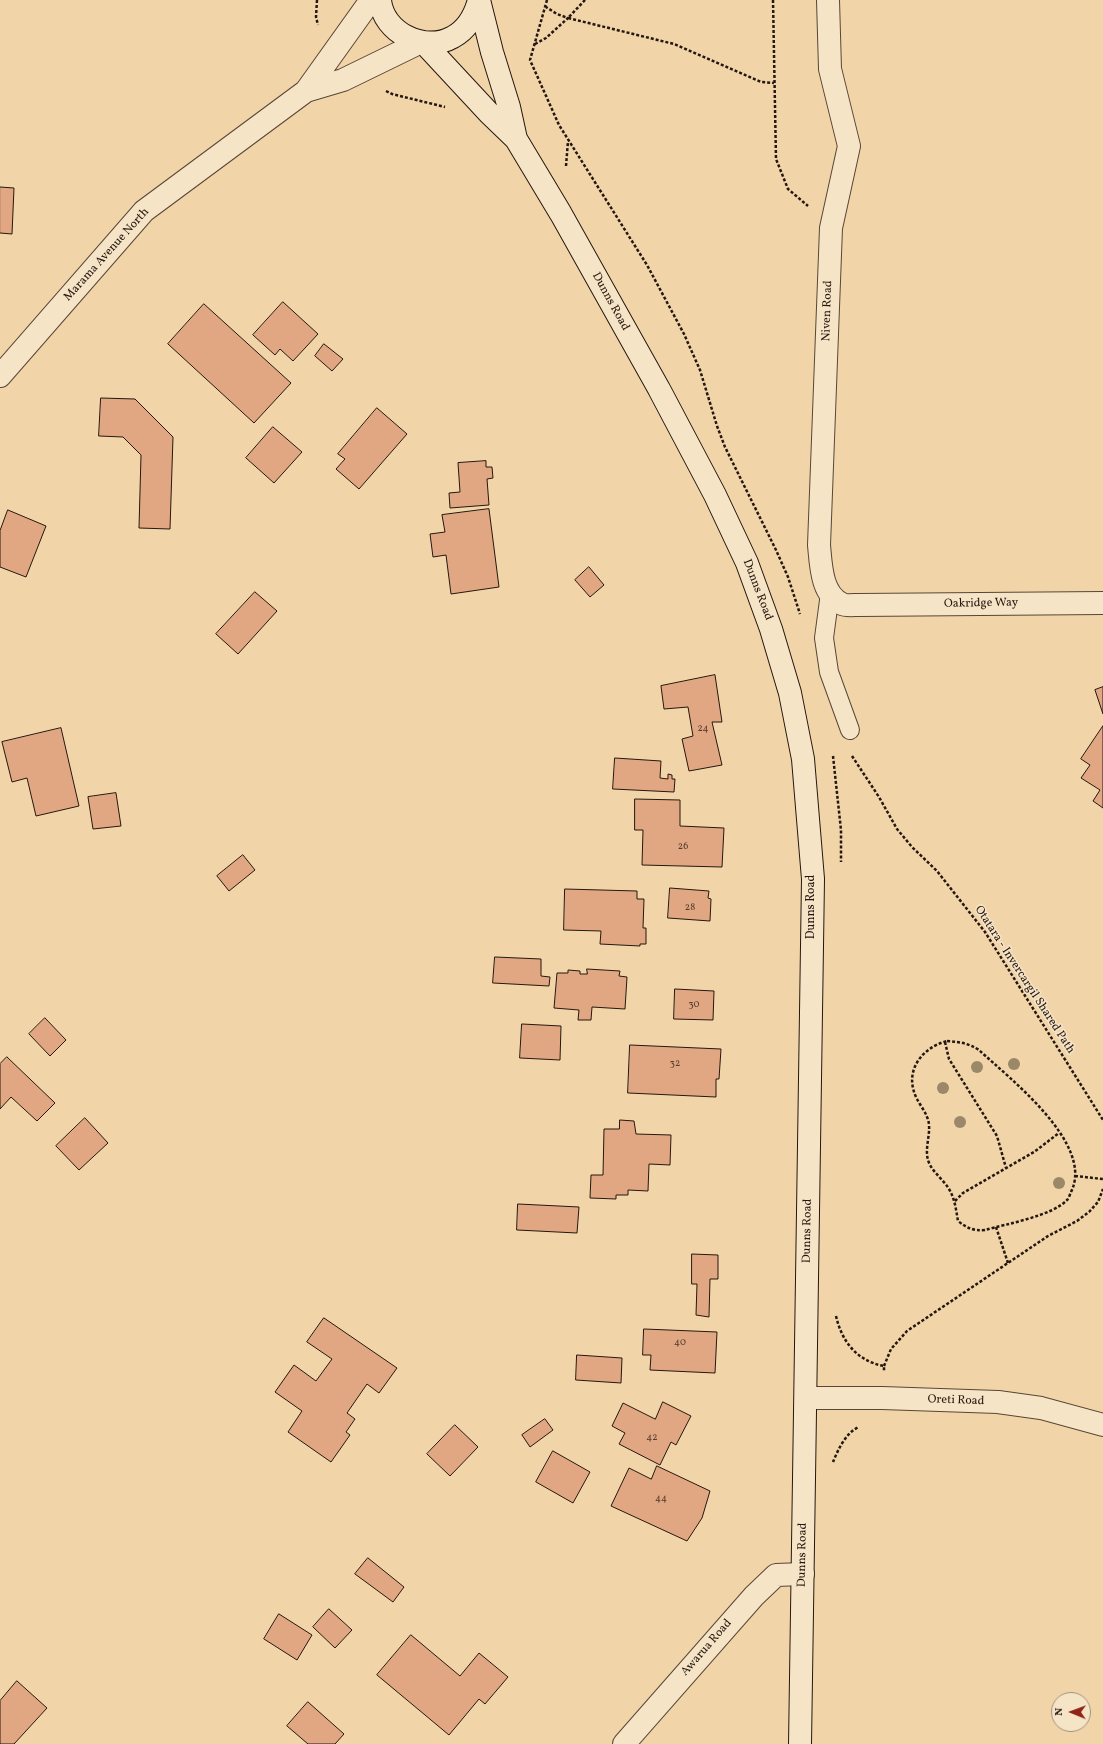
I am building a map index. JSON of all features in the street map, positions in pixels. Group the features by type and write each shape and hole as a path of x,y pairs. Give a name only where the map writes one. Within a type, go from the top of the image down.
{"street":[{"name":"Marama Avenue North","path":"306,92 371,0"},
{"path":"380,0 386,18 395,29 407,37 422,42 438,42 453,37 466,27 475,15 479,0"},
{"name":"Dunns Road","path":"479,0 492,52 509,107 516,139"},
{"name":"Niven Road","path":"828,0 830,69 849,146 831,228 819,545 825,582 830,593"},
{"name":"Marama Avenue North","path":"0,376 144,212 271,116 306,92 343,80 422,42"},
{"name":"Dunns Road","path":"422,42 488,113 516,139 561,214 659,389 715,495 750,570 772,629 790,693 802,759 813,879 800,1744"},
{"name":"Oakridge Way","path":"830,593 843,604 858,605 1103,603"},
{"name":"Oreti Road","path":"806,1398 882,1398 998,1402 1041,1408 1103,1425"},
{"name":"Awarua Road","path":"624,1744 754,1596 776,1576 803,1574"}],"lane":[{"path":"830,593 824,638 829,672 850,730"}],"path":[{"path":"530,60 547,0"},
{"path":"535,44 546,38 585,0"},
{"path":"773,0 776,159 788,189 815,213 833,215"},
{"path":"546,7 557,14 568,18 674,44 761,82 774,83"},
{"path":"381,88 392,94 448,108"},
{"path":"565,174 568,140"},
{"name":"Otatara - Invercargil Shared Path","path":"850,754 897,830 937,871 985,932 1103,1120"},
{"path":"945,1042 948,1058 997,1136 1006,1168"},
{"path":"945,1042 961,1042 972,1045 1041,1108 1069,1147 1075,1164 1075,1184 1067,1200 1038,1216 985,1230 967,1228 958,1221 955,1201 943,1180 931,1168 928,1160 926,1150 929,1126 928,1118 916,1098 912,1086 911,1075 924,1053 935,1045 945,1042"},
{"path":"955,1201 963,1193 1034,1152 1059,1133"},
{"path":"1075,1176 1103,1178"},
{"path":"884,1366 891,1349 907,1331 1048,1236 1077,1221 1089,1212 1098,1202 1103,1189"},
{"path":"996,1227 1008,1263"}],"building":[{"path":"0,187 14,188 12,234 0,233"},
{"path":"283,302 318,334 293,361 280,349 275,355 253,335"},
{"path":"204,304 291,383 254,423 168,344"},
{"path":"324,344 343,359 332,371 315,356"},
{"path":"101,398 135,399 173,437 170,529 139,528 141,455 123,437 99,436"},
{"path":"377,408 407,434 359,489 336,469 345,459 338,454"},
{"path":"273,427 302,452 274,483 246,458"},
{"path":"486,461 486,467 492,467 493,478 487,479 489,505 450,508 449,493 460,492 458,463"},
{"path":"489,509 499,587 451,594 446,555 433,557 430,534 445,532 442,515"},
{"path":"8,510 46,526 26,577 0,567 0,531"},
{"path":"589,567 604,585 590,597 575,580"},
{"path":"255,592 277,611 238,654 216,634"},
{"path":"715,675 722,722 712,722 722,765 689,771 682,739 693,736 688,707 664,709 661,686"},
{"path":"1103,687 1103,714 1095,690"},
{"path":"1103,726 1103,808 1093,801 1100,790 1081,778 1090,765 1081,759"},
{"path":"61,728 79,806 36,816 27,778 12,782 2,742"},
{"path":"615,758 661,761 660,778 668,779 668,774 672,775 672,779 675,779 674,792 613,789"},
{"path":"116,793 121,826 93,829 88,797"},
{"path":"635,799 680,800 680,826 724,828 722,867 642,865 643,830 635,830"},
{"path":"243,855 255,870 229,891 217,876"},
{"path":"670,888 709,891 708,898 711,899 710,921 668,918"},
{"path":"565,889 637,891 637,899 644,899 643,928 646,928 646,944 640,944 640,946 600,944 601,931 564,930"},
{"path":"495,957 541,959 541,976 550,977 549,986 493,983"},
{"path":"587,969 620,971 619,976 627,977 625,1009 592,1007 591,1020 578,1020 579,1010 554,1008 557,973 568,973 568,970 580,971 580,974 587,974"},
{"path":"675,989 714,991 713,1020 674,1019"},
{"path":"45,1018 66,1040 50,1056 29,1034"},
{"path":"522,1024 561,1026 560,1060 520,1058"},
{"path":"630,1045 721,1049 719,1079 716,1079 716,1097 628,1093"},
{"path":"7,1057 55,1103 37,1121 11,1097 0,1109 0,1064"},
{"path":"85,1118 108,1143 79,1170 56,1146"},
{"path":"620,1120 634,1121 636,1134 671,1135 670,1165 649,1164 648,1191 628,1190 628,1195 616,1195 616,1199 590,1198 591,1175 603,1175 604,1129 619,1129"},
{"path":"518,1204 579,1207 577,1233 517,1230"},
{"path":"692,1254 718,1255 718,1279 710,1279 709,1317 696,1315 697,1284 692,1284"},
{"path":"324,1318 397,1368 379,1393 367,1384 347,1413 355,1419 346,1432 350,1435 331,1462 288,1432 302,1411 275,1392 294,1365 316,1381 332,1359 307,1342"},
{"path":"644,1329 717,1332 715,1373 650,1370 651,1355 643,1355"},
{"path":"577,1355 622,1358 621,1383 576,1380"},
{"path":"663,1402 691,1416 676,1445 671,1442 660,1465 619,1444 625,1433 612,1426 623,1403 655,1419"},
{"path":"545,1419 553,1430 530,1447 522,1435"},
{"path":"455,1425 478,1447 450,1476 427,1454"},
{"path":"553,1451 590,1472 573,1503 536,1482"},
{"path":"657,1466 710,1491 702,1518 687,1541 611,1506 629,1468 651,1479"},
{"path":"368,1558 404,1587 393,1602 355,1574"},
{"path":"329,1609 352,1630 335,1648 313,1627"},
{"path":"279,1614 312,1635 297,1660 264,1639"},
{"path":"411,1635 460,1676 479,1653 508,1677 485,1704 479,1699 449,1735 377,1675"},
{"path":"17,1681 47,1708 14,1744 0,1744 0,1701"},
{"path":"308,1702 344,1734 335,1744 308,1744 287,1726"}]}
